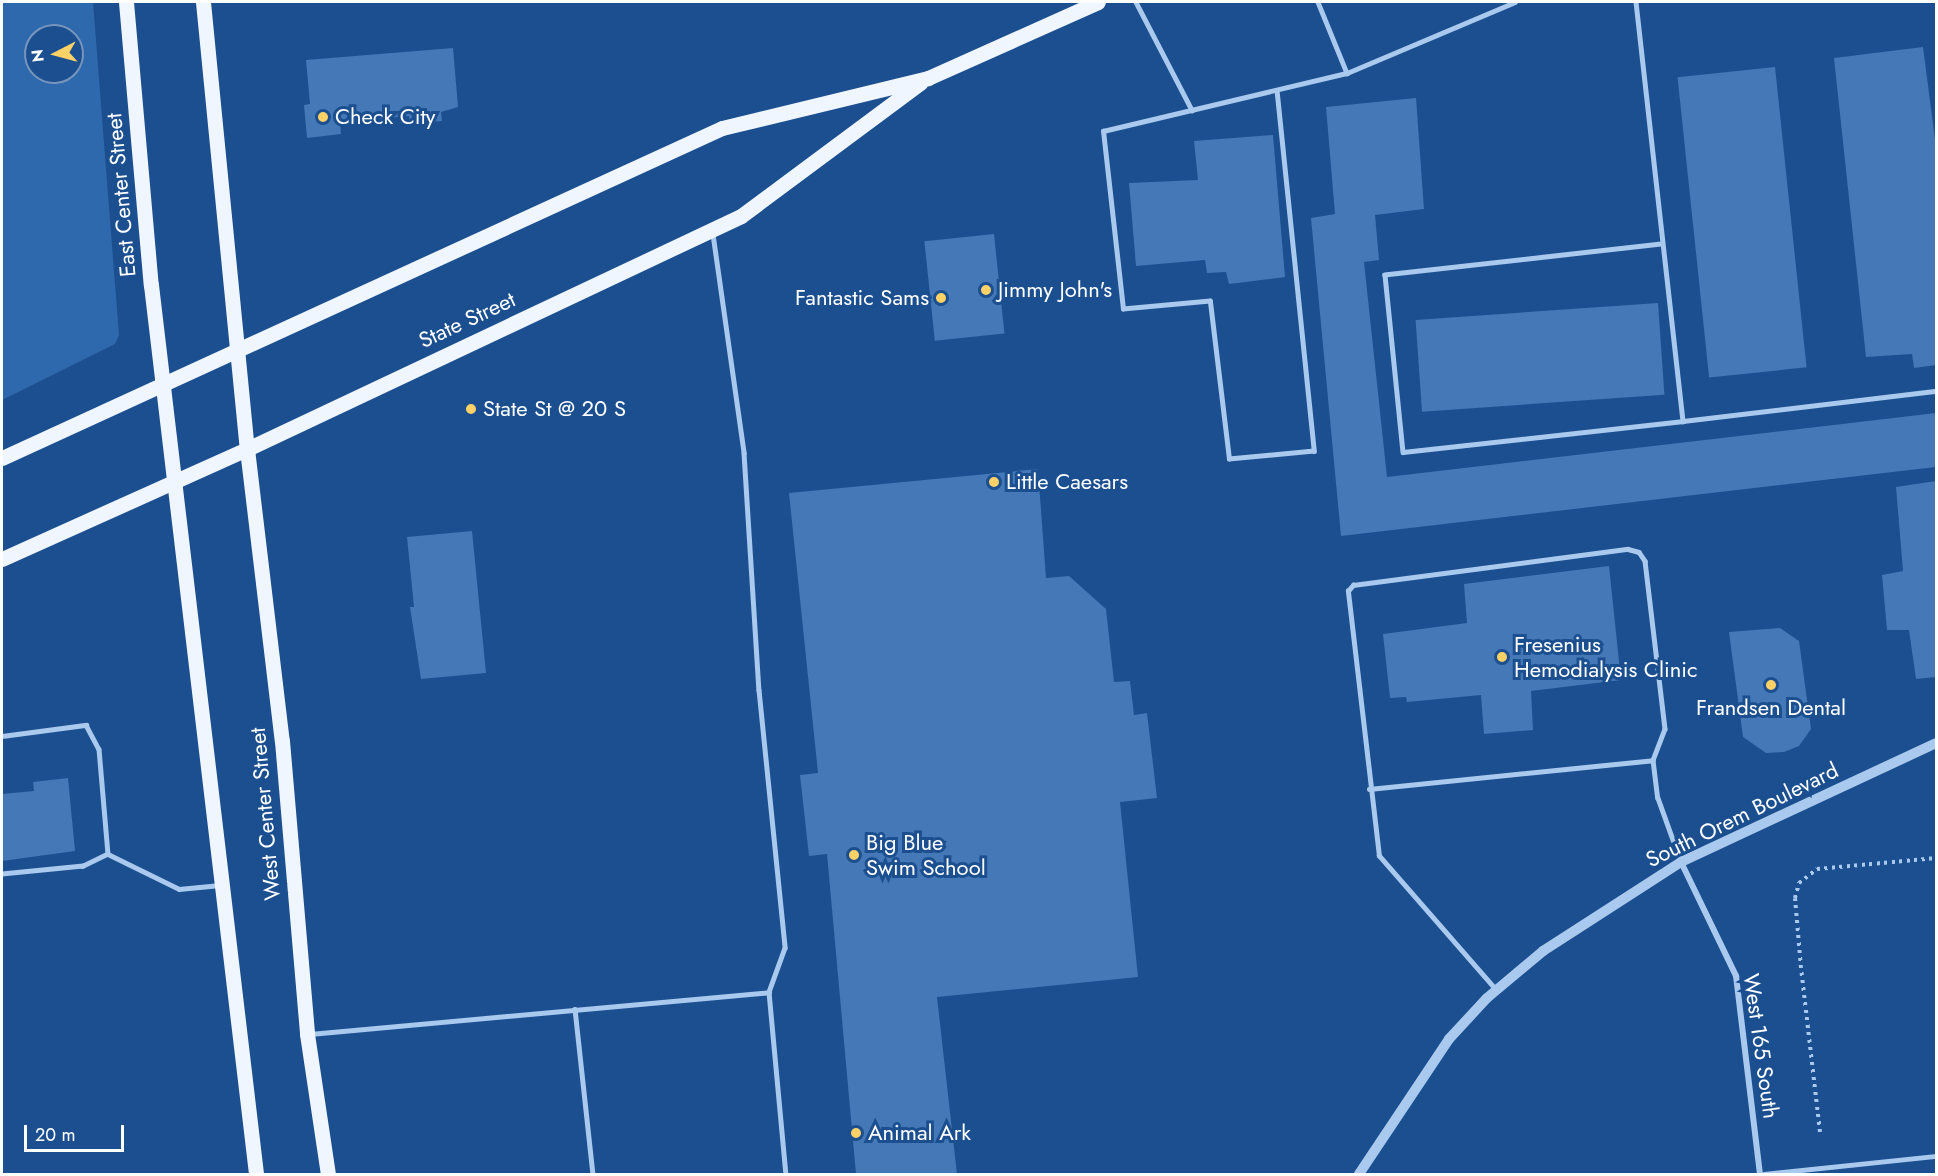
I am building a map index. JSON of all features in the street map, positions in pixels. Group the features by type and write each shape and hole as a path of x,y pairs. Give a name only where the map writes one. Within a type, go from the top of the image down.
{"main road":[{"name":"East Center Street","path":"126,2 174,482"},
{"path":"203,2 238,349"},
{"name":"State Street","path":"2,458 722,128 928,78 1098,2"},
{"name":"State Street","path":"2,559 174,482 741,216 928,78"},
{"name":"West Center Street","path":"238,349 247,448 282,741 307,1034 328,1174"},
{"path":"174,482 256,1174"}],"street":[{"name":"South Orem Boulevard","path":"1359,1174 1449,1039 1496,990 1542,951 1680,862 1936,743"},
{"name":"West 165 South","path":"1680,862 1737,976 1762,1174"}],"lane":[{"path":"1136,2 1192,110"},
{"path":"1318,2 1347,73"},
{"path":"1276,90 1314,451 1229,459 1210,301 1123,309 1103,131 1347,73 1515,2"},
{"path":"1636,2 1661,244 1683,421"},
{"path":"712,229 744,453 759,690 785,948 769,992 786,1174"},
{"path":"1661,244 1385,275 1403,452 1936,391"},
{"path":"1496,990 1386,867 1376,847 1348,591 1353,585 1628,549 1640,552 1647,572 1665,729 1653,760 1658,798 1680,862"},
{"path":"2,736 86,725 99,749 108,854"},
{"path":"1369,789 1653,760"},
{"path":"108,854 179,890 221,885"},
{"path":"2,874 83,866 108,854"},
{"path":"307,1034 769,992"},
{"path":"575,1009 593,1174"},
{"path":"1762,1174 1936,1156"}],"path":[{"path":"1820,1132 1801,968 1796,898 1799,883 1817,869 1936,858"}],"shaded area":[{"path":"2,2 93,2 119,335 115,344 2,400"}],"building":[{"path":"1923,47 1936,147 1936,365 1914,368 1912,354 1866,357 1834,58"},
{"path":"453,48 458,107 441,112 442,121 410,124 409,116 340,122 341,134 307,138 304,105 310,104 306,60"},
{"path":"1775,67 1807,367 1709,378 1678,77"},
{"path":"1416,98 1424,209 1375,215 1379,260 1364,262 1387,477 1936,413 1936,467 1341,536 1311,218 1335,214 1326,107"},
{"path":"1273,135 1285,277 1229,284 1226,272 1207,273 1205,260 1136,266 1129,183 1198,180 1194,141"},
{"path":"994,234 1004,333 935,341 924,241"},
{"path":"1658,303 1664,395 1422,412 1416,320"},
{"path":"1038,469 1046,578 1069,576 1106,609 1114,682 1130,681 1134,715 1147,713 1157,798 1120,802 1138,977 937,997 957,1174 856,1174 827,854 809,856 800,775 818,773 789,493"},
{"path":"1936,481 1936,677 1916,679 1909,630 1887,630 1882,575 1903,571 1896,487"},
{"path":"472,531 486,673 421,679 410,607 414,607 407,537"},
{"name":"Fresenius Hemodialysis Clinic","path":"1609,566 1621,680 1531,691 1533,730 1484,734 1481,695 1407,702 1406,697 1390,698 1383,634 1467,623 1464,584"},
{"name":"Frandsen Dental","path":"1780,628 1799,641 1811,729 1799,746 1784,752 1766,753 1743,737 1729,632"},
{"path":"68,778 75,851 2,861 2,794 34,791 33,782"}],"place":[{"name":"Check City","path":"323,117"},
{"name":"Jimmy John's","path":"986,290"},
{"name":"Fantastic Sams","path":"941,298"},
{"name":"State St @ 20 S","path":"471,409"},
{"name":"Little Caesars","path":"994,482"},
{"name":"Fresenius Hemodialysis Clinic","path":"1502,657"},
{"name":"Frandsen Dental","path":"1771,685"},
{"name":"Big Blue Swim School","path":"854,855"},
{"name":"Animal Ark","path":"856,1133"}]}
